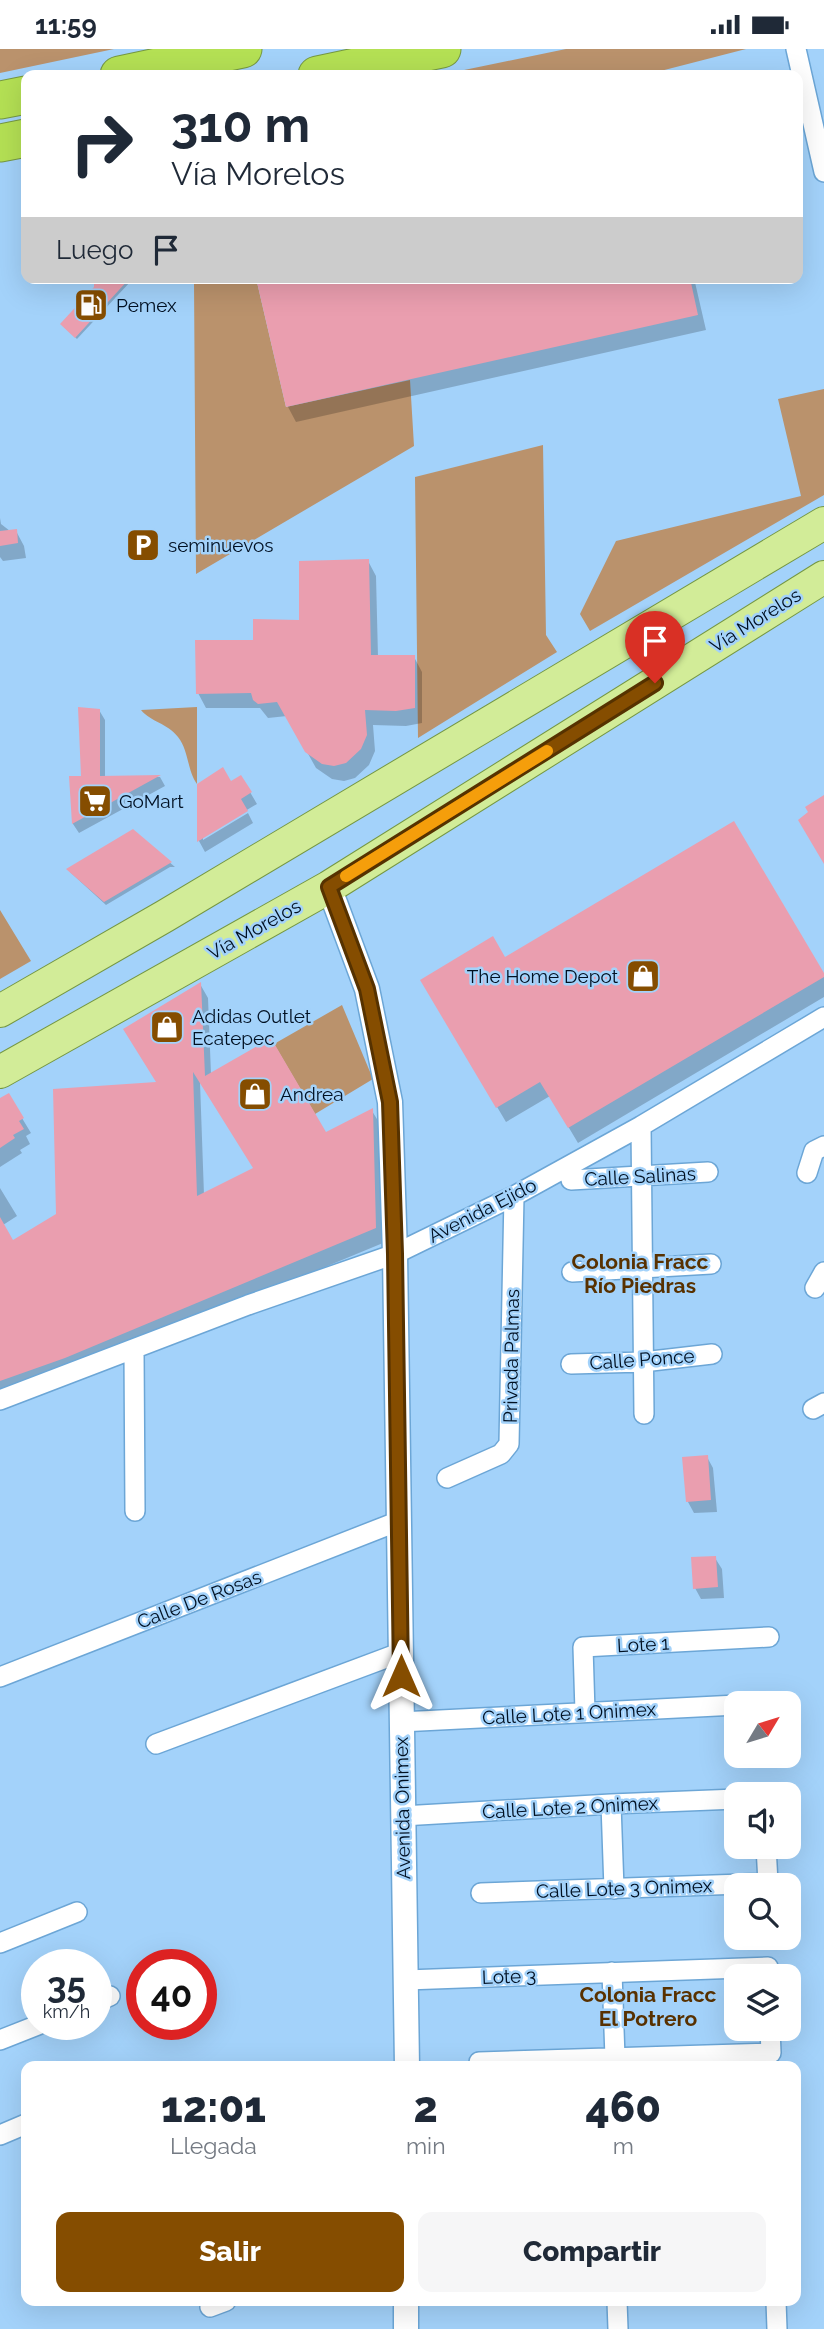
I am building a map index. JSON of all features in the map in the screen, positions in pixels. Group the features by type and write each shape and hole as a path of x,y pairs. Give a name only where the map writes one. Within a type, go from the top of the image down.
{"highway":[{"path":"143,70 243,49"},
{"path":"341,70 442,49"},
{"path":"0,100 21,96"},
{"path":"0,143 21,139"}],"main road":[{"path":"0,1011 165,916 824,523"},
{"name":"Vía Morelos","path":"0,1072 329,887 824,577"}],"street":[{"path":"796,49 816,98 824,170"},
{"name":"Avenida Onimex","path":"329,887 367,989 390,1102 395,1254 407,2061"},
{"name":"Avenida Ejido","path":"0,1399 248,1305 395,1254 514,1196 640,1126 824,1017"},
{"path":"640,1126 644,1414"},
{"path":"807,1173 814,1151 824,1146"},
{"name":"Calle Salinas","path":"571,1179 708,1172"},
{"name":"Privada Palmas","path":"447,1478 501,1454 509,1444 514,1196"},
{"path":"572,1272 711,1264"},
{"path":"134,1350 135,1511"},
{"name":"Calle Ponce","path":"571,1364 643,1362 712,1354"},
{"name":"Calle De Rosas","path":"0,1677 399,1521"},
{"name":"Lote 1","path":"584,1712 583,1647 769,1637"},
{"path":"156,1744 402,1652"},
{"name":"Calle Lote 1 Onimex","path":"400,1722 724,1706"},
{"name":"Calle Lote 2 Onimex","path":"402,1816 724,1800"},
{"path":"611,1804 614,1889"},
{"name":"Calle Lote 3 Onimex","path":"481,1893 724,1885"},
{"path":"0,1944 77,1912"},
{"name":"Lote 3","path":"406,1980 724,1968"},
{"path":"611,1972 615,2058"},
{"path":"0,2040 21,2032"},
{"path":"513,2061 771,2053 771,2041"},
{"path":"0,2135 21,2126"},
{"path":"406,2306 406,2329"},
{"path":"617,2306 618,2329"},
{"path":"776,2306 777,2329"}],"shaded area":[{"path":"0,49 114,49 0,73"},
{"path":"566,49 746,49 664,70 464,70"},
{"path":"194,284 257,284 286,407 410,380 414,446 196,574"},
{"path":"824,389 824,495 590,631 580,614 616,541 801,496 778,399"},
{"path":"543,445 546,635 557,652 418,738 415,477"},
{"path":"197,707 197,784 178,737 141,710"},
{"path":"0,910 31,961 0,979"},
{"path":"342,1005 373,1079 315,1114 274,1044"}],"building":[{"name":"Pemex","path":"94,284 124,284 75,338 60,324"},
{"path":"257,284 691,284 698,315 286,407"},
{"path":"17,529 18,543 0,546 0,531"},
{"path":"369,559 371,655 415,655 415,708 396,711 365,710 367,735 361,749 346,763 334,766 322,764 305,752 277,702 258,704 251,693 196,694 195,640 253,640 253,619 299,620 299,561"},
{"path":"78,707 100,709 100,776 161,775 72,824 69,776 81,776"},
{"path":"223,767 231,781 241,775 252,792 241,799 248,811 197,842 197,784"},
{"path":"824,795 824,864 798,820 808,812 805,807"},
{"path":"734,821 824,977 568,1128 540,1082 496,1108 420,980 493,936 505,957"},
{"path":"133,829 172,862 104,902 66,869"},
{"path":"201,982 205,1076 271,1038 326,1132 373,1108 376,1228 65,1358 0,1381 0,1217 13,1240 56,1214 53,1089 156,1082 123,1029","holes":["193,1072 253,1168 197,1196"]},
{"path":"9,1093 24,1118 19,1121 24,1129 13,1135 15,1138 0,1148 0,1098"},
{"path":"708,1455 711,1500 686,1502 682,1457"},
{"path":"716,1556 718,1587 693,1589 691,1557"}],"slow traffic":[{"path":"346,876 547,751"}],"place":[{"name":"Pemex","path":"91,305"},
{"name":"seminuevos","path":"143,545"},
{"name":"GoMart","path":"95,801"},
{"name":"The Home Depot","path":"643,976"},
{"name":"Adidas Outlet Ecatepec","path":"167,1027"},
{"name":"Andrea","path":"255,1094"}],"district":[{"name":"Colonia Fracc Río Piedras","path":"640,1274"},
{"name":"Colonia Fracc El Potrero","path":"648,2007"}],"route":[{"path":"401,1676 390,1102 367,989 329,887 655,683"}]}
